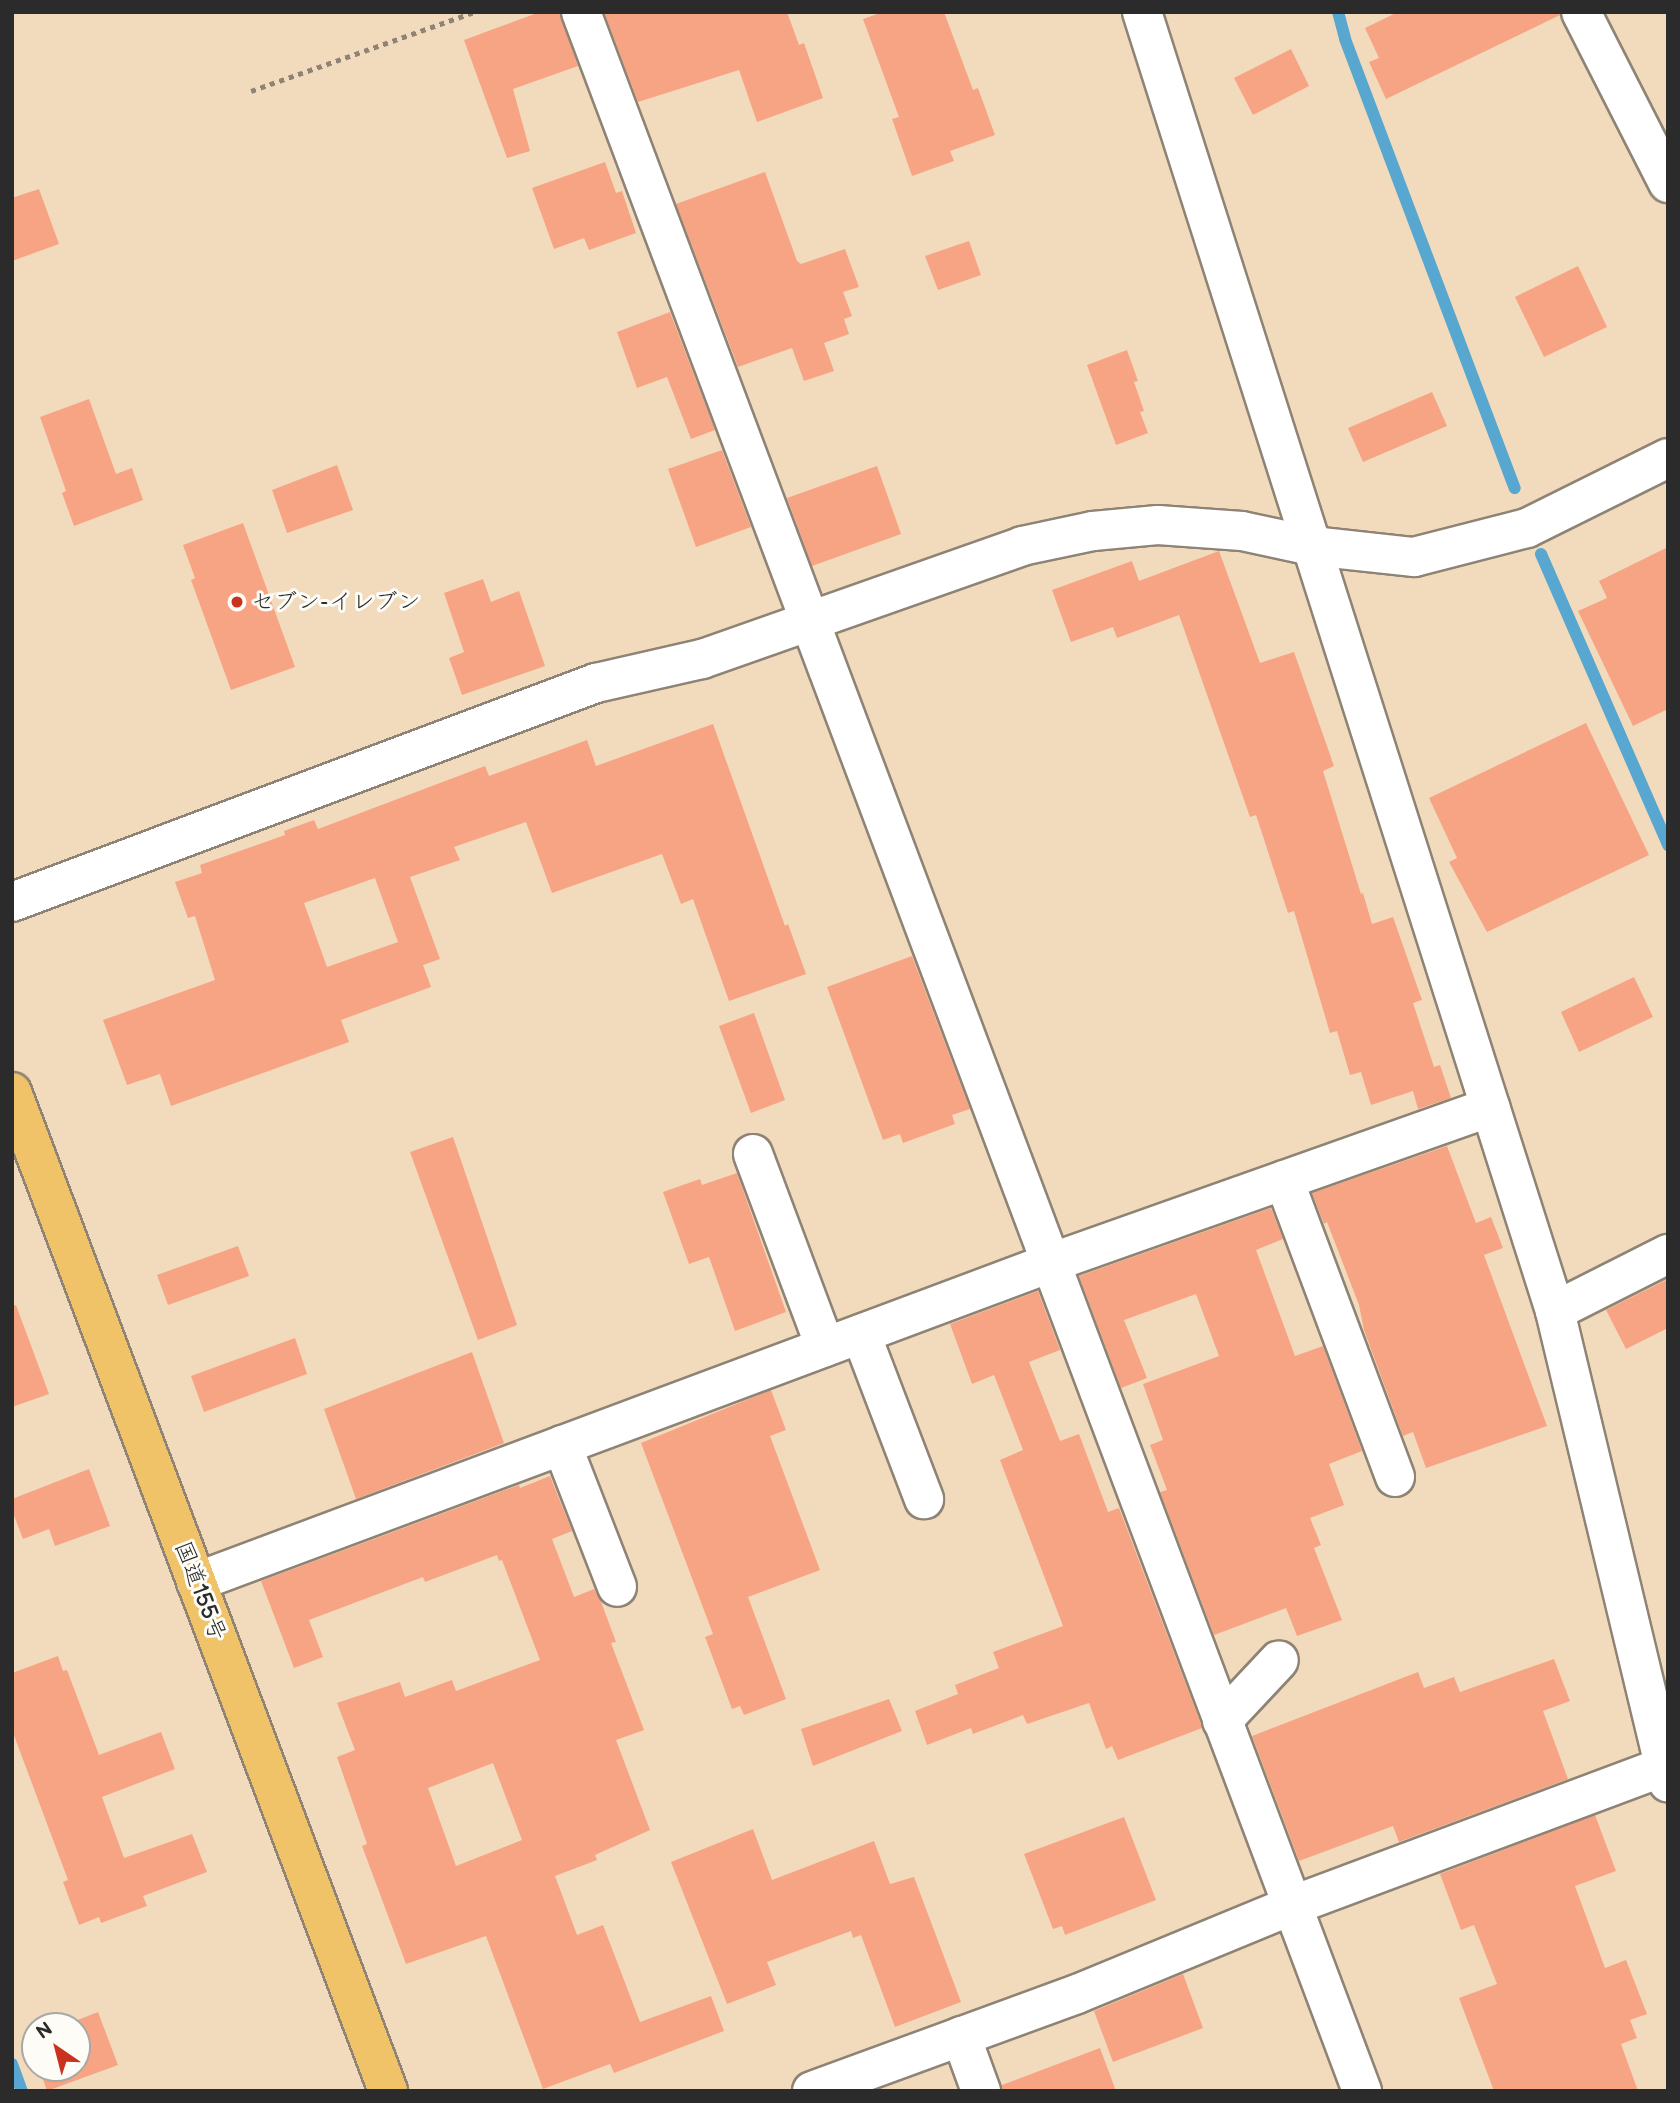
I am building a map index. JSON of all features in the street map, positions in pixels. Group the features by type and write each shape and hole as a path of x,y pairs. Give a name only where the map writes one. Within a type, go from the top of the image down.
{"highway":[{"name":"国道155号","path":"12,1092 387,2091"}],"street":[{"path":"581,12 1362,2091"},
{"path":"812,2091 1077,1994 1291,1906 1666,1775 1555,1311 1142,12"},
{"path":"1581,12 1668,183"},
{"path":"12,902 596,683 702,659 810,623 973,561 1022,546 1093,531 1158,525 1242,531 1312,546 1414,557 1527,528 1668,458"},
{"path":"196,1582 1050,1263 1490,1107"},
{"path":"753,1154 825,1347"},
{"path":"1284,1180 1395,1477"},
{"path":"1555,1311 1668,1254"},
{"path":"861,1334 924,1499"},
{"path":"562,1445 617,1587"},
{"path":"1222,1721 1279,1660"},
{"path":"961,2036 981,2091"}],"path":[{"path":"251,92 474,12"}],"building":[{"path":"540,12 560,12 578,66 513,89 530,151 507,158 464,40"},
{"path":"604,12 787,12 799,45 804,43 823,98 757,122 739,70 638,102"},
{"path":"883,12 944,12 973,90 978,88 995,135 950,151 954,161 912,176 892,119 899,117 863,19"},
{"path":"1398,12 1559,12 1560,15 1386,99 1369,62 1379,58 1365,28"},
{"path":"1291,49 1309,86 1253,115 1234,78"},
{"path":"605,162 616,193 622,191 636,233 589,250 584,238 554,249 532,188"},
{"path":"765,172 797,261 801,264 845,249 859,287 843,292 852,316 844,319 849,334 824,343 834,371 804,381 792,348 738,367 676,204"},
{"path":"39,189 59,244 12,261 12,198"},
{"path":"969,241 981,275 938,290 925,256"},
{"path":"1578,266 1607,327 1544,357 1515,297"},
{"path":"670,312 715,430 691,439 667,377 637,388 617,332"},
{"path":"1127,350 1138,381 1134,382 1144,411 1140,412 1148,433 1116,445 1087,365"},
{"path":"1432,392 1447,426 1363,462 1348,428"},
{"path":"89,399 116,474 132,468 143,500 74,526 62,493 66,491 40,417"},
{"path":"722,450 751,527 696,547 668,469"},
{"path":"337,465 353,510 287,533 272,490"},
{"path":"877,466 901,534 812,566 787,498"},
{"path":"243,523 295,667 231,690 191,580 195,578 183,545"},
{"path":"1668,547 1668,709 1633,726 1578,611 1607,598 1599,581"},
{"path":"1219,551 1260,663 1294,652 1334,766 1323,771 1361,894 1363,893 1372,924 1393,917 1422,1000 1413,1003 1434,1067 1440,1065 1451,1098 1418,1109 1413,1091 1371,1105 1361,1072 1350,1075 1337,1031 1330,1033 1294,911 1288,913 1256,815 1250,817 1179,615 1117,638 1113,627 1071,642 1052,590 1132,561 1139,581"},
{"path":"483,579 491,602 519,591 545,666 462,695 449,658 464,652 444,593"},
{"path":"1586,723 1649,855 1487,932 1449,862 1457,858 1429,798"},
{"path":"713,724 785,926 788,924 806,974 729,1001 693,899 681,904 662,854 552,893 526,822 454,847 460,860 410,877 440,959 423,965 431,987 341,1020 349,1042 171,1106 160,1074 127,1085 103,1020 215,980 195,916 188,918 175,882 202,873 200,865 285,835 284,831 314,820 318,829 485,766 489,776 587,740 596,766","holes":["375,878 398,942 327,967 304,903"]},
{"path":"912,956 970,1109 952,1115 955,1124 903,1143 900,1134 883,1140 827,987"},
{"path":"1634,977 1653,1017 1579,1052 1561,1012"},
{"path":"754,1013 785,1100 751,1113 719,1026"},
{"path":"453,1137 517,1325 478,1340 410,1152"},
{"path":"1447,1146 1476,1223 1491,1217 1503,1248 1484,1255 1547,1426 1426,1468 1413,1432 1403,1436 1364,1330 1359,1305 1327,1222 1324,1224 1312,1193"},
{"path":"737,1173 786,1312 735,1331 709,1257 689,1264 663,1192 700,1179 702,1185"},
{"path":"1271,1208 1283,1239 1256,1250 1295,1356 1323,1346 1362,1451 1329,1464 1344,1505 1310,1518 1321,1545 1314,1548 1342,1620 1297,1636 1286,1608 1214,1635 1160,1492 1167,1490 1150,1445 1163,1440 1143,1384 1219,1356 1196,1294 1124,1320 1147,1378 1121,1388 1079,1276"},
{"path":"238,1246 249,1276 168,1305 157,1275"},
{"path":"1668,1279 1668,1328 1626,1349 1606,1310"},
{"path":"1038,1291 1060,1350 1029,1362 1060,1441 1079,1434 1108,1512 1119,1508 1202,1728 1118,1760 1112,1746 1106,1749 1089,1703 1027,1724 1023,1715 973,1734 971,1728 927,1745 915,1711 958,1694 955,1685 999,1668 993,1652 1063,1626 1000,1460 1023,1450 994,1375 972,1384 950,1324"},
{"path":"16,1305 49,1394 12,1407 12,1306"},
{"path":"295,1338 307,1374 204,1412 191,1376"},
{"path":"472,1352 504,1443 356,1499 324,1409"},
{"path":"771,1390 786,1430 770,1436 820,1570 748,1597 786,1699 744,1715 740,1706 732,1709 705,1637 713,1634 641,1443"},
{"path":"89,1469 110,1526 55,1546 49,1529 23,1539 12,1510 12,1499"},
{"path":"550,1476 572,1531 552,1539 574,1597 594,1589 600,1599 616,1642 611,1643 644,1730 616,1740 650,1830 595,1855 597,1860 555,1876 577,1935 603,1925 640,2022 711,1996 724,2031 614,2073 610,2064 543,2089 486,1936 406,1964 362,1846 367,1844 337,1757 355,1750 337,1703 400,1682 405,1697 452,1680 456,1691 540,1660 502,1560 499,1561 497,1555 425,1582 423,1577 309,1620 323,1657 294,1668 261,1581 519,1485 520,1488","holes":["493,1763 522,1840 456,1866 428,1788"]},
{"path":"58,1656 63,1671 67,1670 99,1755 161,1732 175,1769 102,1797 124,1858 192,1834 207,1872 143,1896 147,1906 101,1923 99,1917 79,1925 63,1882 68,1880 12,1730 12,1673"},
{"path":"1554,1659 1570,1701 1543,1711 1568,1779 1399,1842 1393,1826 1299,1861 1252,1736 1418,1672 1424,1688 1454,1677 1460,1692"},
{"path":"889,1699 902,1731 813,1766 801,1729"},
{"path":"1595,1815 1616,1871 1575,1886 1605,1968 1626,1960 1647,2014 1630,2020 1637,2038 1621,2044 1638,2091 1494,2091 1459,1998 1497,1984 1474,1925 1461,1930 1440,1874"},
{"path":"1124,1817 1156,1900 1065,1935 1062,1926 1053,1929 1024,1854"},
{"path":"753,1829 772,1880 874,1841 890,1884 914,1877 961,2002 895,2027 861,1935 853,1938 851,1931 767,1962 776,1985 727,2004 671,1862"},
{"path":"1183,1974 1203,2028 1113,2062 1094,2011"},
{"path":"98,2012 118,2065 91,2075 91,2015"},
{"path":"1100,2048 1116,2091 1002,2091 1002,2085"},
{"path":"44,2082 72,2082 47,2091"}],"waterway":[{"path":"1338,12 1345,39 1515,488"},
{"path":"1541,554 1668,845"},
{"path":"12,2064 22,2091"}],"place":[{"name":"セブン-イレブン","path":"237,602"}]}
